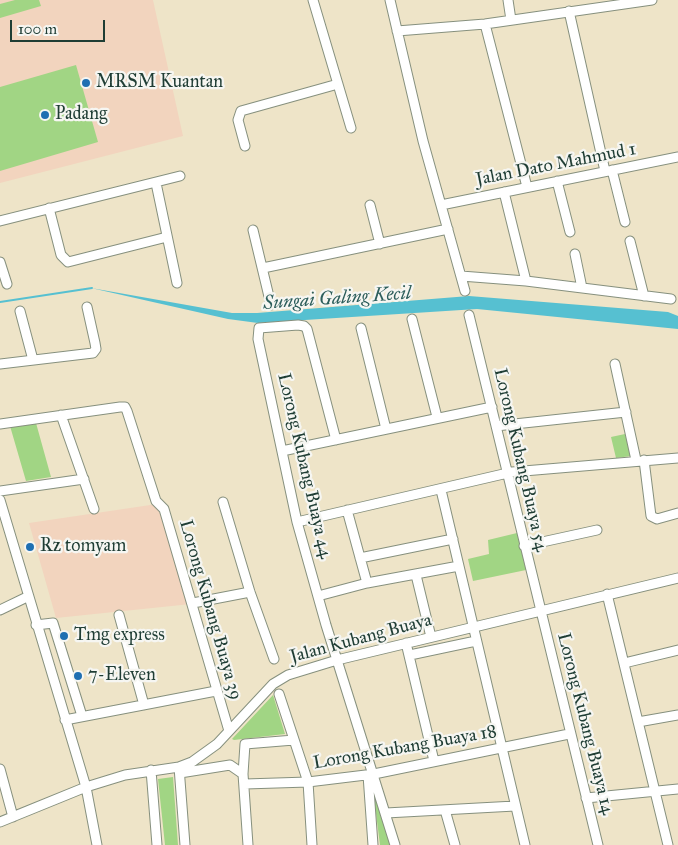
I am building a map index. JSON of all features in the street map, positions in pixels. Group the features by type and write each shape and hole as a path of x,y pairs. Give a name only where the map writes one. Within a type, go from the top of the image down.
{"street":[{"path":"312,0 350,128"},
{"path":"390,0 421,132 465,291"},
{"path":"508,0 511,20"},
{"path":"397,31 485,24 569,11 581,5 652,0"},
{"path":"569,11 609,170 625,222"},
{"path":"485,24 527,187"},
{"path":"245,146 238,120 241,111 338,84"},
{"name":"Jalan Dato Mahmud 1","path":"441,205 678,157"},
{"path":"0,221 180,176"},
{"path":"557,181 570,232"},
{"path":"156,182 177,283"},
{"path":"504,192 526,281"},
{"path":"370,205 380,244"},
{"path":"49,208 61,255 68,262 167,237"},
{"path":"262,268 448,229"},
{"path":"253,230 271,305"},
{"path":"630,241 644,296"},
{"path":"575,254 582,288"},
{"path":"0,262 7,284"},
{"path":"461,276 526,281 671,299"},
{"path":"0,364 92,353 96,349 86,307"},
{"path":"20,311 33,360"},
{"name":"Lorong Kubang Buaya 54","path":"469,316 540,611"},
{"path":"412,319 437,417"},
{"name":"Lorong Kubang Buaya 44","path":"336,440 307,330 304,326 298,325 263,327 257,330 297,522 371,774"},
{"path":"361,328 386,428"},
{"path":"615,364 640,460 651,516 657,519 678,513"},
{"name":"Lorong Kubang Buaya 39","path":"61,415 125,407 156,500 164,509 193,603 191,606 216,691 230,731"},
{"path":"282,451 492,407"},
{"path":"496,426 626,412"},
{"path":"0,424 61,415 94,509"},
{"path":"297,522 507,474 640,460 678,458"},
{"path":"0,491 84,479"},
{"path":"441,490 525,845"},
{"path":"0,500 27,596 86,787 96,845"},
{"path":"223,502 250,592 274,659"},
{"path":"347,510 367,583"},
{"path":"524,546 597,530"},
{"path":"360,558 452,539"},
{"path":"318,596 367,583 459,566"},
{"path":"416,575 431,637"},
{"name":"Jalan Kubang Buaya","path":"0,822 86,787 151,770 179,770 202,757 230,731 273,684 288,675 336,660 678,578"},
{"path":"193,603 250,592"},
{"path":"607,594 668,845"},
{"path":"0,610 27,596"},
{"name":"Lorong Kubang Buaya 14","path":"540,611 598,845"},
{"path":"119,615 144,704"},
{"path":"36,625 53,623 82,716"},
{"path":"410,655 476,642"},
{"path":"406,644 434,761"},
{"path":"624,663 678,650"},
{"path":"65,720 216,691"},
{"path":"279,694 308,782 312,845"},
{"path":"638,722 678,715"},
{"name":"Lorong Kubang Buaya 18","path":"244,779 308,782 371,774 569,734"},
{"path":"248,845 244,779 245,744 294,740"},
{"path":"184,845 179,770 230,765 244,779"},
{"path":"0,769 13,817"},
{"path":"151,770 157,845"},
{"path":"371,774 386,813 395,845"},
{"path":"371,774 373,845"},
{"path":"586,798 678,789"},
{"path":"386,813 515,806"},
{"path":"445,810 455,845"}],"shaded area":[{"name":"MRSM Kuantan","path":"0,0 153,0 183,136 0,183"},
{"path":"157,504 191,604 56,618 29,523"}],"green space":[{"path":"15,0 39,0 41,6 0,18 0,4"},
{"name":"Padang","path":"76,65 98,142 0,171 0,87"},
{"path":"36,423 51,477 26,481 10,426"},
{"path":"625,434 631,456 616,458 611,437"},
{"path":"517,533 526,570 473,581 468,559 489,554 488,540"},
{"path":"273,695 285,734 232,739"},
{"path":"173,777 178,845 165,845 158,779"},
{"path":"372,782 391,845 380,845"}],"water":[{"path":"91,288 232,313 257,313 469,296 668,312 678,316 678,329 477,309 258,323 228,319"}],"waterway":[{"name":"Sungai Galing Kecil","path":"0,302 92,288"}],"place":[{"name":"MRSM Kuantan","path":"86,83"},
{"name":"Padang","path":"45,115"},
{"name":"Rz tomyam","path":"30,547"},
{"name":"Tmg express","path":"64,636"},
{"name":"7-Eleven","path":"78,676"}]}
